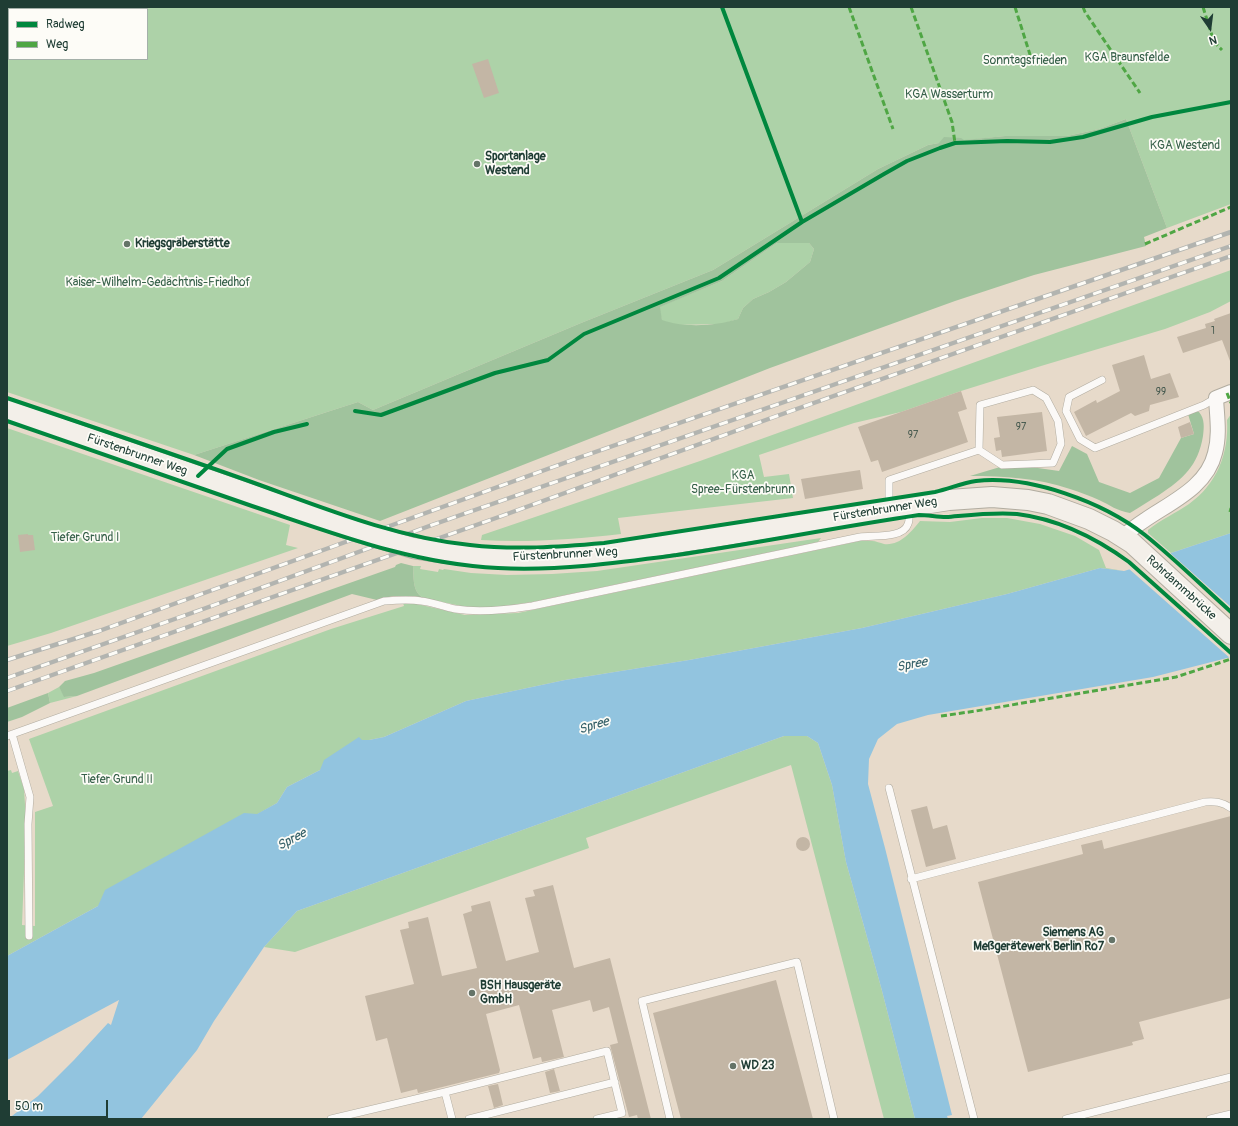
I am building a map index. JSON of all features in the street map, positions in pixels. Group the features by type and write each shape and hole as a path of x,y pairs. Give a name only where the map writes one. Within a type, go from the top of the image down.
{"main road":[{"name":"Fürstenbrunner Weg","path":"7,410 352,530 413,548 446,553 495,558 581,556 674,544 948,500 992,497 1028,500 1048,504 1089,519 1127,540"},
{"name":"Rohrdammbrücke","path":"1127,540 1231,634"}],"street":[{"path":"1127,540 1144,520 1192,489 1206,473 1215,454 1218,431 1216,398 1231,392"}],"lane":[{"path":"1102,380 1069,397 1066,411 1080,439 1095,448 1204,405 1216,398"},
{"path":"1034,390 1046,398 1058,421 1062,444 1053,463 1002,465 979,450 980,405 1034,390"},
{"path":"889,510 889,480 979,450"},
{"path":"29,936 28,824 30,797 9,735 384,601 422,601 455,609 480,611 507,610 532,606 860,537 872,535 892,535 904,529 908,524 909,506"},
{"path":"889,788 974,1119"},
{"path":"911,878 1205,802 1215,801 1225,804 1231,808"},
{"path":"670,1119 642,1001 797,962 834,1119"},
{"path":"331,1119 446,1092 607,1051 622,1113 597,1119"},
{"path":"1066,1119 1231,1077"},
{"path":"468,1119 615,1082"},
{"path":"446,1092 452,1119"},
{"path":"1210,1119 1231,1114"}],"green space":[{"path":"7,7 1231,7 1231,204 1167,228 1126,119 1099,129 1067,136 1005,136 928,145 878,169 713,270 581,323 373,410 358,402 194,455 7,392"},
{"path":"1126,119 1167,228 1144,237 1146,246 1034,275 955,301 770,368 380,521 259,480 194,455 358,402 373,410 581,323 713,270 878,169 928,145 939,143 944,137 961,138 964,140 1005,136 1067,136 1099,129","holes":["777,243 809,243 814,249 810,262 786,282 753,299 743,308 738,319 710,325 680,324 662,320 660,307 722,281"]},
{"path":"777,243 809,243 814,249 810,262 786,282 753,299 743,308 738,319 722,324 676,325 662,321 659,307 722,281"},
{"name":"KGA Spree-Fürstenbrunn","path":"1231,270 1231,301 1210,312 1165,329 961,391 901,412 854,423 759,455 764,477 789,474 793,498 618,518 621,534 551,540 481,540 482,535 700,461"},
{"path":"1199,412 1201,415 1204,427 1201,446 1193,464 1175,483 1130,513 1058,485 1008,477 970,476 1000,467 1031,467 1059,471 1072,446 1087,454 1099,482 1130,493 1159,478 1181,438 1194,434 1188,414"},
{"path":"1231,414 1231,533 1171,553 1148,533 1148,530 1189,504 1207,487 1214,477 1223,456 1226,444 1227,420"},
{"name":"Tiefer Grund I","path":"7,428 290,525 286,545 298,548 51,633 7,646"},
{"name":"Tiefer Grund II","path":"982,518 1007,518 1040,524 1075,536 1099,550 1106,568 1124,571 1100,568 1007,594 862,628 689,660 565,680 466,701 384,737 362,740 320,770 287,787 277,803 98,906 7,956 7,771 11,770 12,773 18,771 24,789 26,821 22,925 35,926 35,812 53,806 29,739 331,629 404,606 403,603 417,604 465,615 518,613 860,541 874,541 884,544 895,543 900,541 913,530 920,521 950,522"},
{"path":"821,538 818,542 532,602 491,608 466,607 423,598 419,595 415,588 414,580 413,566 421,566 420,569 438,572 439,569 444,569 471,573 507,575 597,571"},
{"path":"401,563 413,566 415,588 419,595 423,598 415,596 393,596 377,600 352,594 77,696 64,697 59,687 65,681 94,673 395,567"},
{"path":"59,687 65,697 77,696 50,703 48,693"},
{"path":"48,693 50,703 22,717 7,722 7,708"},
{"path":"784,736 807,736 818,743 832,785 846,862 881,987 915,1119 884,1119 791,765 586,838 589,848 295,952 264,947 297,911"}],"water":[{"name":"Spree","path":"1231,533 1231,657 1153,677 928,715 897,724 878,739 869,759 868,784 952,1115 947,1116 948,1119 915,1119 881,987 846,862 832,785 818,743 807,736 784,736 297,911 264,947 214,1021 197,1050 141,1119 8,1119 38,1096 108,1023 111,1025 119,1000 7,1060 7,956 98,906 105,890 244,813 257,814 277,803 287,787 320,770 324,760 359,737 362,740 369,740 384,737 466,701 565,680 689,660 862,628 1007,594 1100,568 1124,571 1167,558 1171,553"}],"pier":[{"path":"1169,552 1231,607 1231,659 1128,568 1166,556"}],"building":[{"path":"488,59 499,93 484,98 472,64"},
{"path":"1231,313 1231,361 1222,340 1183,353 1177,337 1206,328 1205,324"},
{"path":"1144,355 1151,379 1170,373 1179,397 1150,405 1149,411 1135,416 1131,413 1086,436 1074,412 1096,400 1097,403 1120,391 1112,365"},
{"path":"961,391 967,409 958,412 968,442 882,472 878,460 871,462 858,427"},
{"path":"1042,412 1047,451 1002,457 1001,450 996,451 994,438 1000,437 997,417"},
{"path":"1190,422 1194,434 1181,438 1178,427"},
{"path":"860,470 863,489 805,499 801,479"},
{"path":"18,535 33,535 35,550 20,552"},
{"path":"927,806 933,829 947,825 956,859 926,867 911,810"},
{"name":"Siemens AG Meßgerätewerk Berlin Ro7","path":"1231,816 1231,998 1139,1022 1144,1039 1132,1042 1133,1045 1028,1072 978,882 1083,854 1081,845 1102,840 1104,849"},
{"path":"803,837 808,839 810,844 808,849 803,851 798,849 796,844 798,839"},
{"name":"BSH Hausgeräte GmbH","path":"553,885 574,968 610,958 651,1119 638,1119 637,1115 629,1117 610,1045 618,1043 609,1007 593,1012 590,1000 552,1010 564,1057 542,1062 541,1057 533,1059 519,1005 486,1014 500,1070 499,1073 418,1093 417,1089 401,1093 387,1038 376,1041 365,996 414,984 400,930 409,928 408,922 428,917 442,976 477,968 463,914 472,911 471,906 490,901 506,961 539,952 525,898 535,896 533,890"},
{"name":"WD 23","path":"776,980 813,1119 681,1119 653,1013"},
{"path":"554,1069 560,1091 550,1093 545,1072"},
{"path":"498,1084 503,1105 494,1108 488,1086"}],"railway":[{"path":"7,660 99,631 578,458 1231,232"},
{"path":"7,678 206,608 432,525 1231,246"},
{"path":"7,691 496,518 774,417 1231,256"}],"marked path":[{"path":"849,7 893,129"},
{"path":"911,7 952,122 955,143"},
{"path":"1015,7 1032,61"},
{"path":"1083,7 1140,93"},
{"path":"1203,7 1214,42 1222,50"},
{"path":"1145,244 1231,207"},
{"path":"1227,393 1231,403"},
{"path":"1230,512 1231,508"},
{"path":"941,716 1176,677 1231,659"}],"cycle path":[{"path":"722,7 802,222"},
{"path":"355,411 381,415 495,373 548,360 584,334 719,278 802,222 907,161 940,148 955,143 1007,141 1050,142 1083,137 1152,117 1231,102"},
{"path":"7,398 187,459 328,510 384,528 441,541 487,547 570,546 604,543 935,492 976,481 997,480 1019,482 1065,493 1087,502 1128,523 1167,554 1231,612"},
{"path":"7,421 252,506 373,546 435,560 498,568 520,569 565,567 677,555 919,515 946,517 1000,513 1017,514 1047,520 1062,525 1090,538 1116,553 1129,562 1231,653"},
{"path":"198,476 227,449 274,432 307,424"}],"place":[{"name":"Sportanlage Westend","path":"477,164"},
{"name":"Kriegsgräberstätte","path":"127,244"},
{"name":"Siemens AG Meßgerätewerk Berlin Ro7","path":"1112,940"},
{"name":"BSH Hausgeräte GmbH","path":"472,993"},
{"name":"WD 23","path":"733,1066"}],"park label":[{"name":"KGA Braunsfelde","path":"1127,58"},
{"name":"Sonntagsfrieden","path":"1025,61"},
{"name":"KGA Wasserturm","path":"949,95"},
{"name":"KGA Westend","path":"1185,146"},
{"name":"Kaiser-Wilhelm-Gedächtnis-Friedhof","path":"158,283"}]}
